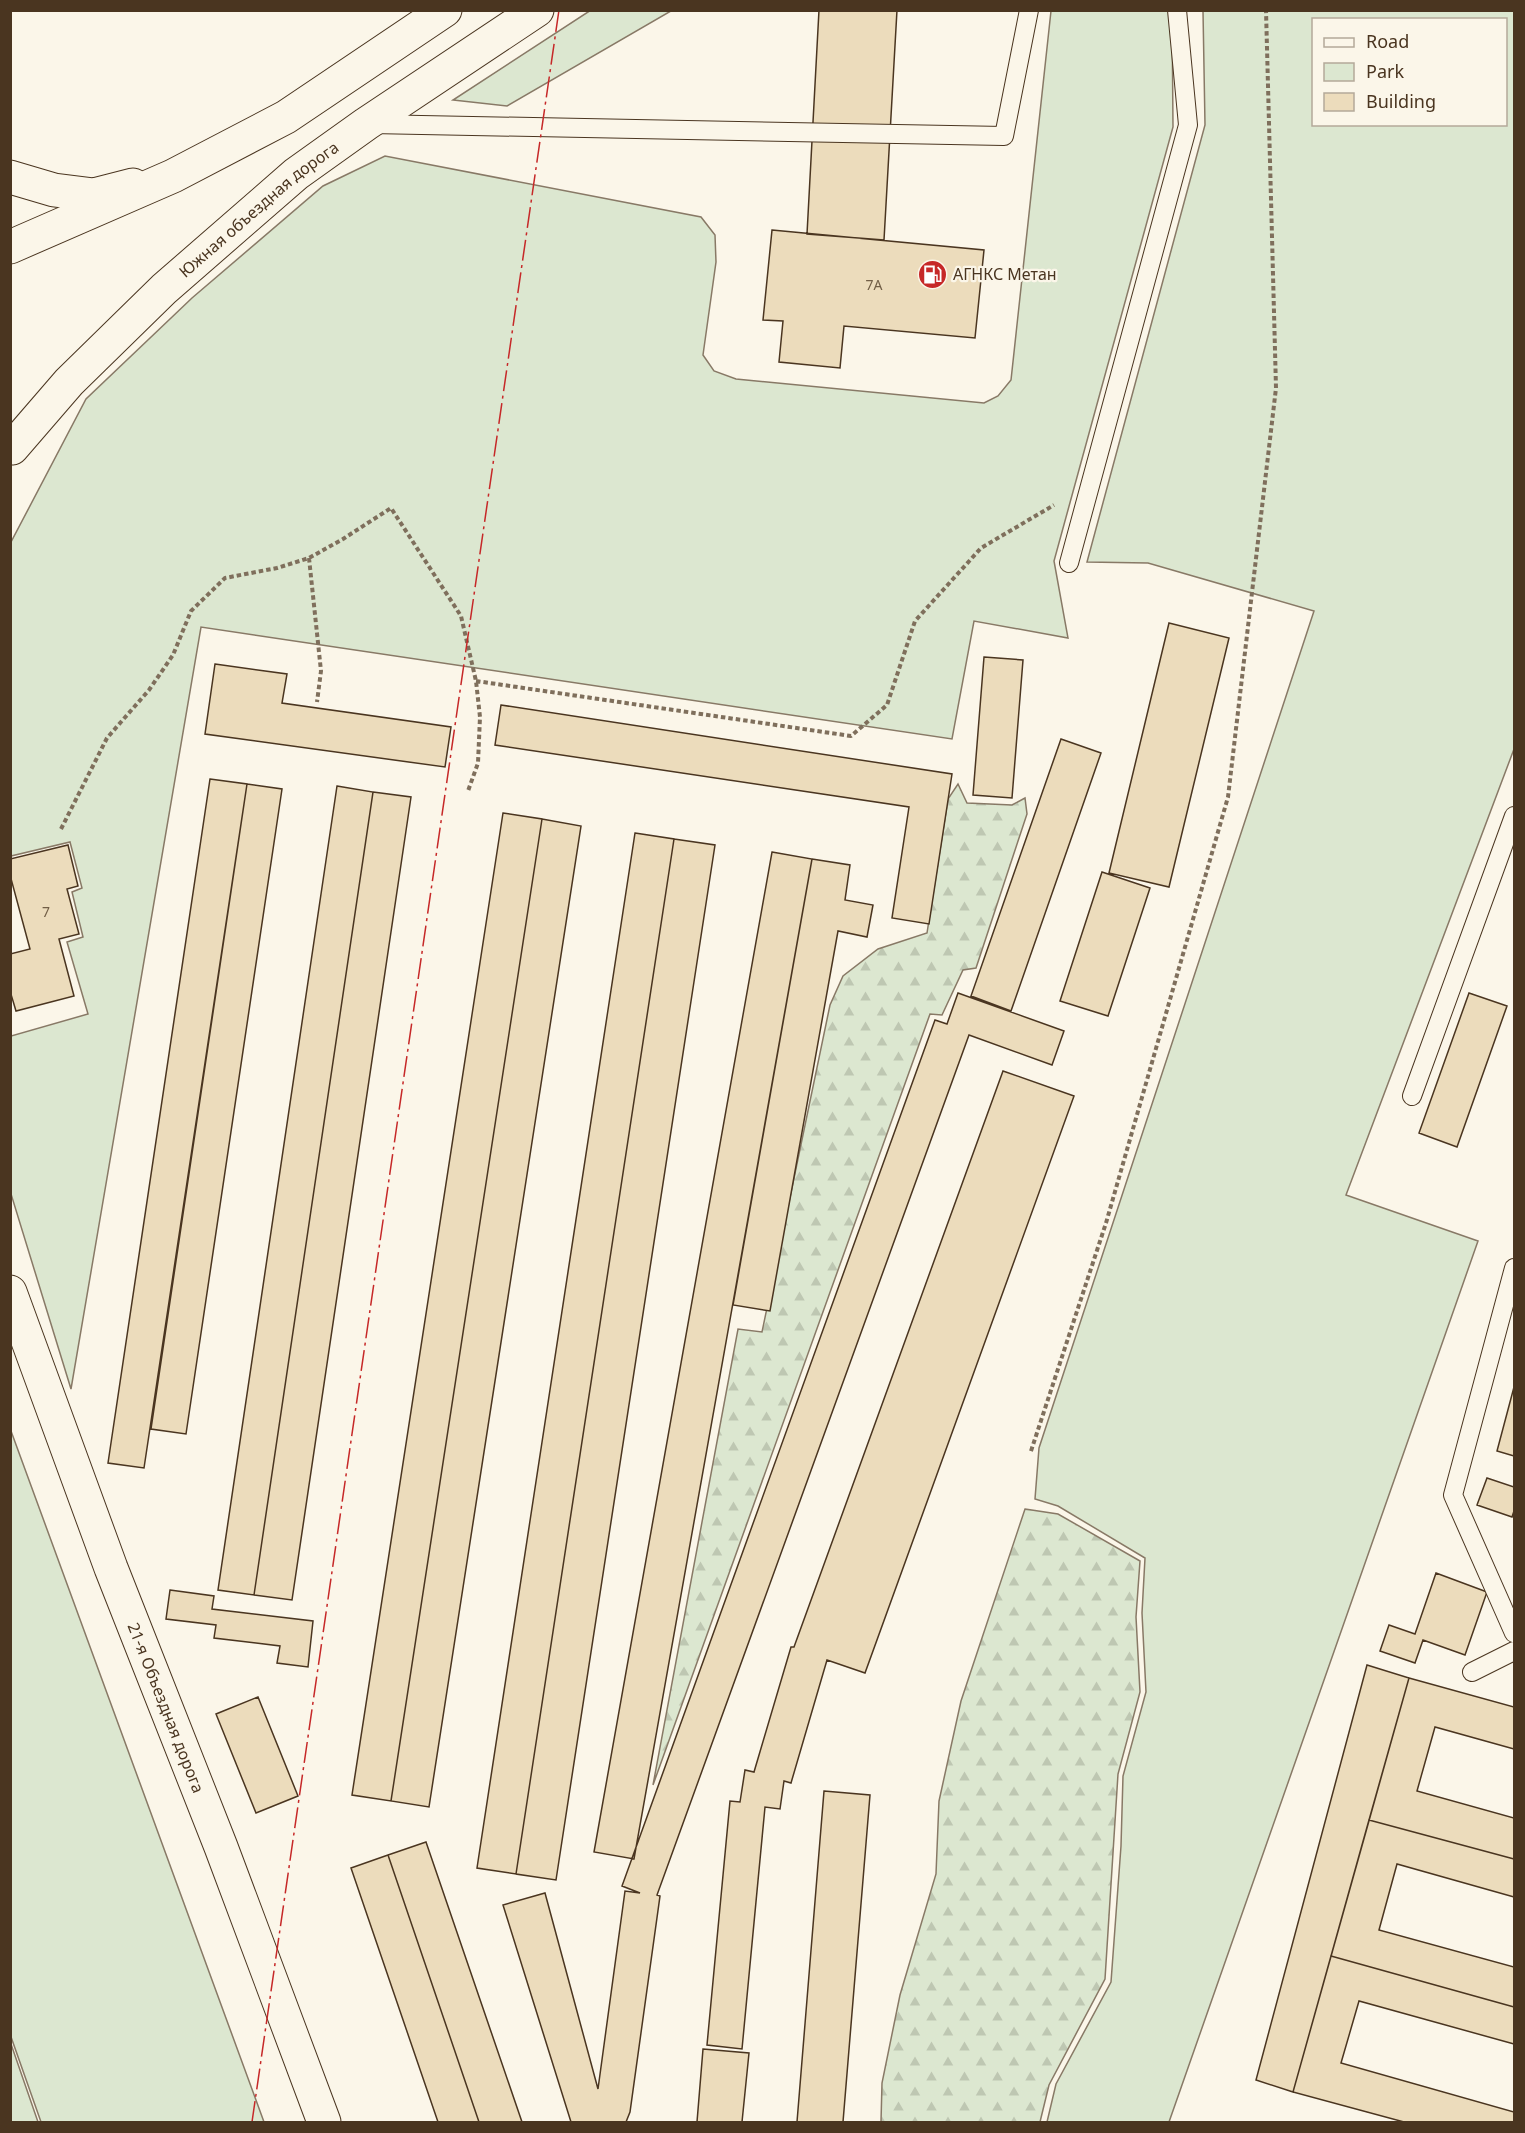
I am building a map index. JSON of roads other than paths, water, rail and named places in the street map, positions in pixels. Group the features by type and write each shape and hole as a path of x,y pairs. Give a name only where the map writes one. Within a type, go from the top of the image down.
{"main road":[{"path":"10,247 173,176 286,117 445,10"},
{"name":"Южная объездная дорога","path":"11,442 164,290 296,174 366,124 537,10"},
{"path":"10,177 54,190 94,195 173,176"},
{"name":"21-я Объездная дорога","path":"10,1292 111,1568 221,1847 324,2122"}],"lane":[{"path":"366,124 1004,136 1029,10"},
{"path":"1069,563 1188,125 1177,10"},
{"path":"1412,1096 1515,816"},
{"path":"1515,1268 1453,1495 1515,1633"},
{"path":"1472,1672 1515,1651"}],"place":[{"name":"АГНКС Метан","path":"932,274"}]}
